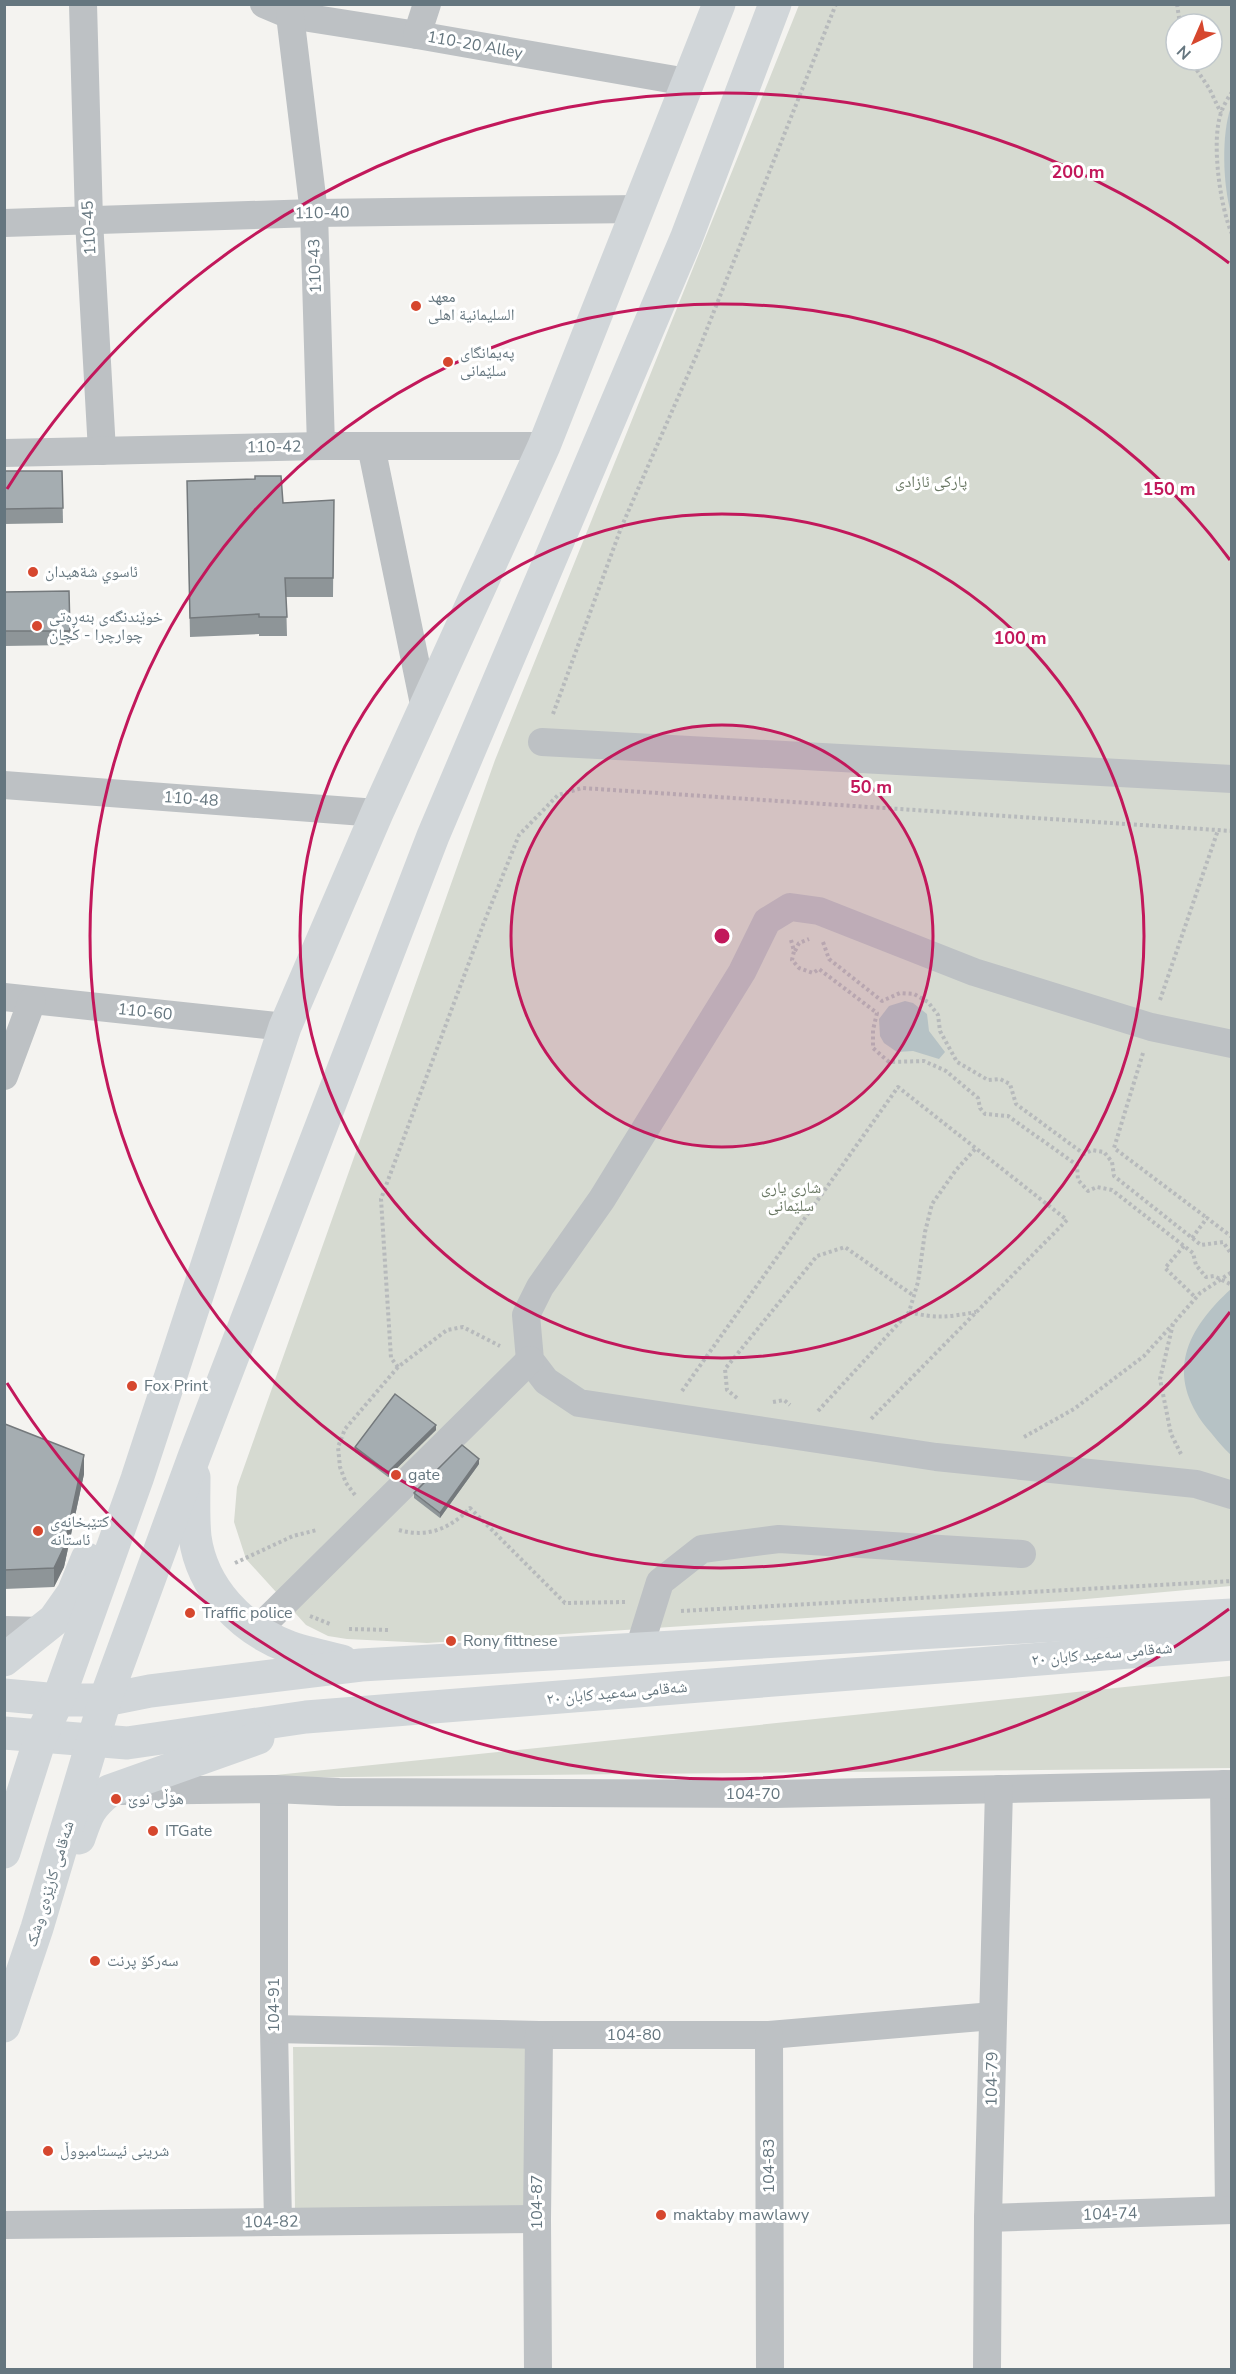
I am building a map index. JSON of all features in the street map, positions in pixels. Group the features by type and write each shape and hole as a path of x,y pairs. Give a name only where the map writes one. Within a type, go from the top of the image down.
{"main road":[{"path":"4,1852 41,1736 58,1700 137,1479 285,1027 377,813 544,446 718,7 770,16"},
{"name":"شەقامی کارێزەی وشک","path":"4,2026 37,1928 105,1700 194,1457 433,836 686,238 770,16"},
{"path":"194,1457 195,1538 205,1569 222,1600 256,1631 290,1647 361,1665"},
{"path":"4,1660 42,1632 65,1607 103,1526 137,1479"},
{"name":"شەقامی سەعید کابان ٢٠","path":"4,1695 58,1700 105,1700 150,1691 361,1665 1232,1615"},
{"name":"شەقامی سەعید کابان ٢٠","path":"4,1733 127,1743 306,1717 1232,1644"},
{"path":"37,1928 58,1901 86,1815 95,1803 109,1791 233,1748 306,1717"}],"street":[{"name":"110-45","path":"83,4 88,220 102,451"},
{"name":"110-20 Alley","path":"264,4 290,15 687,82"},
{"path":"417,35 427,4"},
{"name":"110-43","path":"290,15 314,213 321,446"},
{"name":"110-40","path":"4,223 314,213 639,209"},
{"name":"110-42","path":"4,453 321,446 544,446"},
{"path":"371,446 425,709"},
{"path":"542,742 1232,779"},
{"name":"110-48","path":"4,786 377,813"},
{"path":"1232,1044 1151,1027 825,926 819,911 790,907 766,921 742,972 602,1199 540,1287 526,1315 530,1360 546,1382 579,1404 664,1417 802,1428 847,1444 936,1457 1196,1484 1232,1495"},
{"name":"110-60","path":"4,998 285,1027"},
{"path":"4,1076 32,1001"},
{"path":"256,1631 530,1360"},
{"path":"639,1649 660,1582 702,1549 779,1539 1022,1554"},
{"path":"4,1630 42,1632"},
{"path":"1228,1784 1230,2210"},
{"name":"104-70","path":"109,1791 274,1789 339,1792 774,1794 1228,1784"},
{"name":"104-91","path":"274,1789 274,2029 278,2222"},
{"name":"104-79","path":"987,2370 988,2218 999,1789"},
{"name":"104-80","path":"274,2029 539,2035 769,2035 993,2016"},
{"name":"104-87","path":"538,2370 539,2035"},
{"name":"104-83","path":"769,2035 770,2370"},
{"name":"104-74","path":"988,2218 1230,2210"},
{"name":"104-82","path":"4,2225 537,2219"}],"path":[{"path":"542,742 621,528 697,354 836,4"},
{"path":"1198,72 1221,113"},
{"path":"1232,92 1221,113 1218,125 1218,180 1232,234"},
{"path":"398,1367 391,1358 381,1199 519,835 558,795 582,788 1232,831"},
{"path":"1218,830 1151,1027 1114,1148 1232,1237"},
{"path":"766,921 792,941 794,951 792,960 799,968 813,973 819,969 877,1013 873,1030 873,1048 889,1062 924,1061 946,1071 978,1098 980,1108 985,1114 1008,1116 1077,1165 1078,1180 1088,1191 1097,1187 1112,1190 1193,1253 1196,1265 1206,1277 1214,1276 1232,1286"},
{"path":"794,951 800,943 825,926"},
{"path":"825,926 815,938 824,942 829,959 882,1001 900,993 914,994 928,1002 938,1015 940,1031 957,1062 988,1080 1000,1079 1010,1084 1016,1104 1084,1154 1092,1150 1104,1152 1112,1162 1114,1176 1201,1245 1223,1242 1232,1256"},
{"path":"664,1417 898,1087 1067,1220 847,1444"},
{"path":"768,1402 784,1400 802,1428 909,1312 932,1204 956,1170 976,1148"},
{"path":"1192,1238 1207,1218"},
{"path":"1184,1246 1165,1268 1196,1298"},
{"path":"743,1402 727,1390 725,1369 817,1256 844,1247 914,1296"},
{"path":"1020,1440 1074,1409 1144,1356 1196,1298 1232,1272"},
{"path":"909,1312 928,1317 949,1318 976,1312"},
{"path":"1173,1324 1160,1379 1171,1434 1196,1484"},
{"path":"530,1360 462,1327 447,1330 398,1367 345,1429 338,1447 340,1467 346,1483 358,1500 386,1527 413,1534 439,1532 460,1519 470,1508 565,1603 614,1601 652,1608 1232,1581"},
{"path":"205,1569 233,1564 293,1536 327,1527"},
{"path":"288,1600 308,1616 334,1626"},
{"path":"342,1629 399,1631"}],"green space":[{"name":"شاری یاری سلێمانی","path":"799,5 1231,5 1231,1586 1064,1601 427,1643 347,1639 328,1636 306,1625 246,1559 234,1522 237,1487 495,760"},
{"path":"1231,1676 1231,1768 247,1778"},
{"path":"526,2046 527,2208 295,2209 293,2047"}],"shaded area":[{"path":"1231,107 1231,213 1226,189 1224,145"},
{"path":"905,1001 913,1003 927,1014 929,1031 945,1052 939,1059 913,1051 897,1052 884,1043 880,1036 879,1019 889,1006"},
{"path":"1231,1289 1231,1455 1206,1427 1193,1408 1186,1389 1184,1371 1186,1354 1202,1320"}],"building":[{"path":"4,471 62,471 63,508 4,509"},
{"path":"255,476 281,476 283,503 334,500 333,578 285,578 287,617 259,617 259,614 190,618 187,481 255,479"},
{"name":"خوێندنگەی بنەڕەتی چوارچرا - کچان","path":"69,591 70,631 4,631 4,592"},
{"path":"395,1394 436,1425 388,1472 355,1447"},
{"name":"کتێبخانەی ئاستانە","path":"5,1424 84,1455 64,1547 54,1568 4,1570"},
{"path":"462,1445 479,1459 440,1513 414,1493"}],"place":[{"name":"معهد السلیمانیة اهلى","path":"416,306"},
{"name":"پەیمانگای سلێمانی","path":"448,362"},
{"name":"ئاسوي شةهيدان","path":"33,572"},
{"name":"خوێندنگەی بنەڕەتی چوارچرا - کچان","path":"37,626"},
{"name":"Fox Print","path":"132,1386"},
{"name":"gate","path":"396,1475"},
{"name":"کتێبخانەی ئاستانە","path":"38,1531"},
{"name":"Traffic police","path":"190,1613"},
{"name":"Rony fittnese","path":"451,1641"},
{"name":"ھۆڵی نوێ","path":"116,1799"},
{"name":"ITGate","path":"153,1831"},
{"name":"سەرکۆ پرنت","path":"95,1961"},
{"name":"شرینی ئیستامبووڵ","path":"48,2151"},
{"name":"maktaby mawlawy","path":"661,2215"}],"park label":[{"name":"پارکی ئازادی","path":"931,482"}]}
